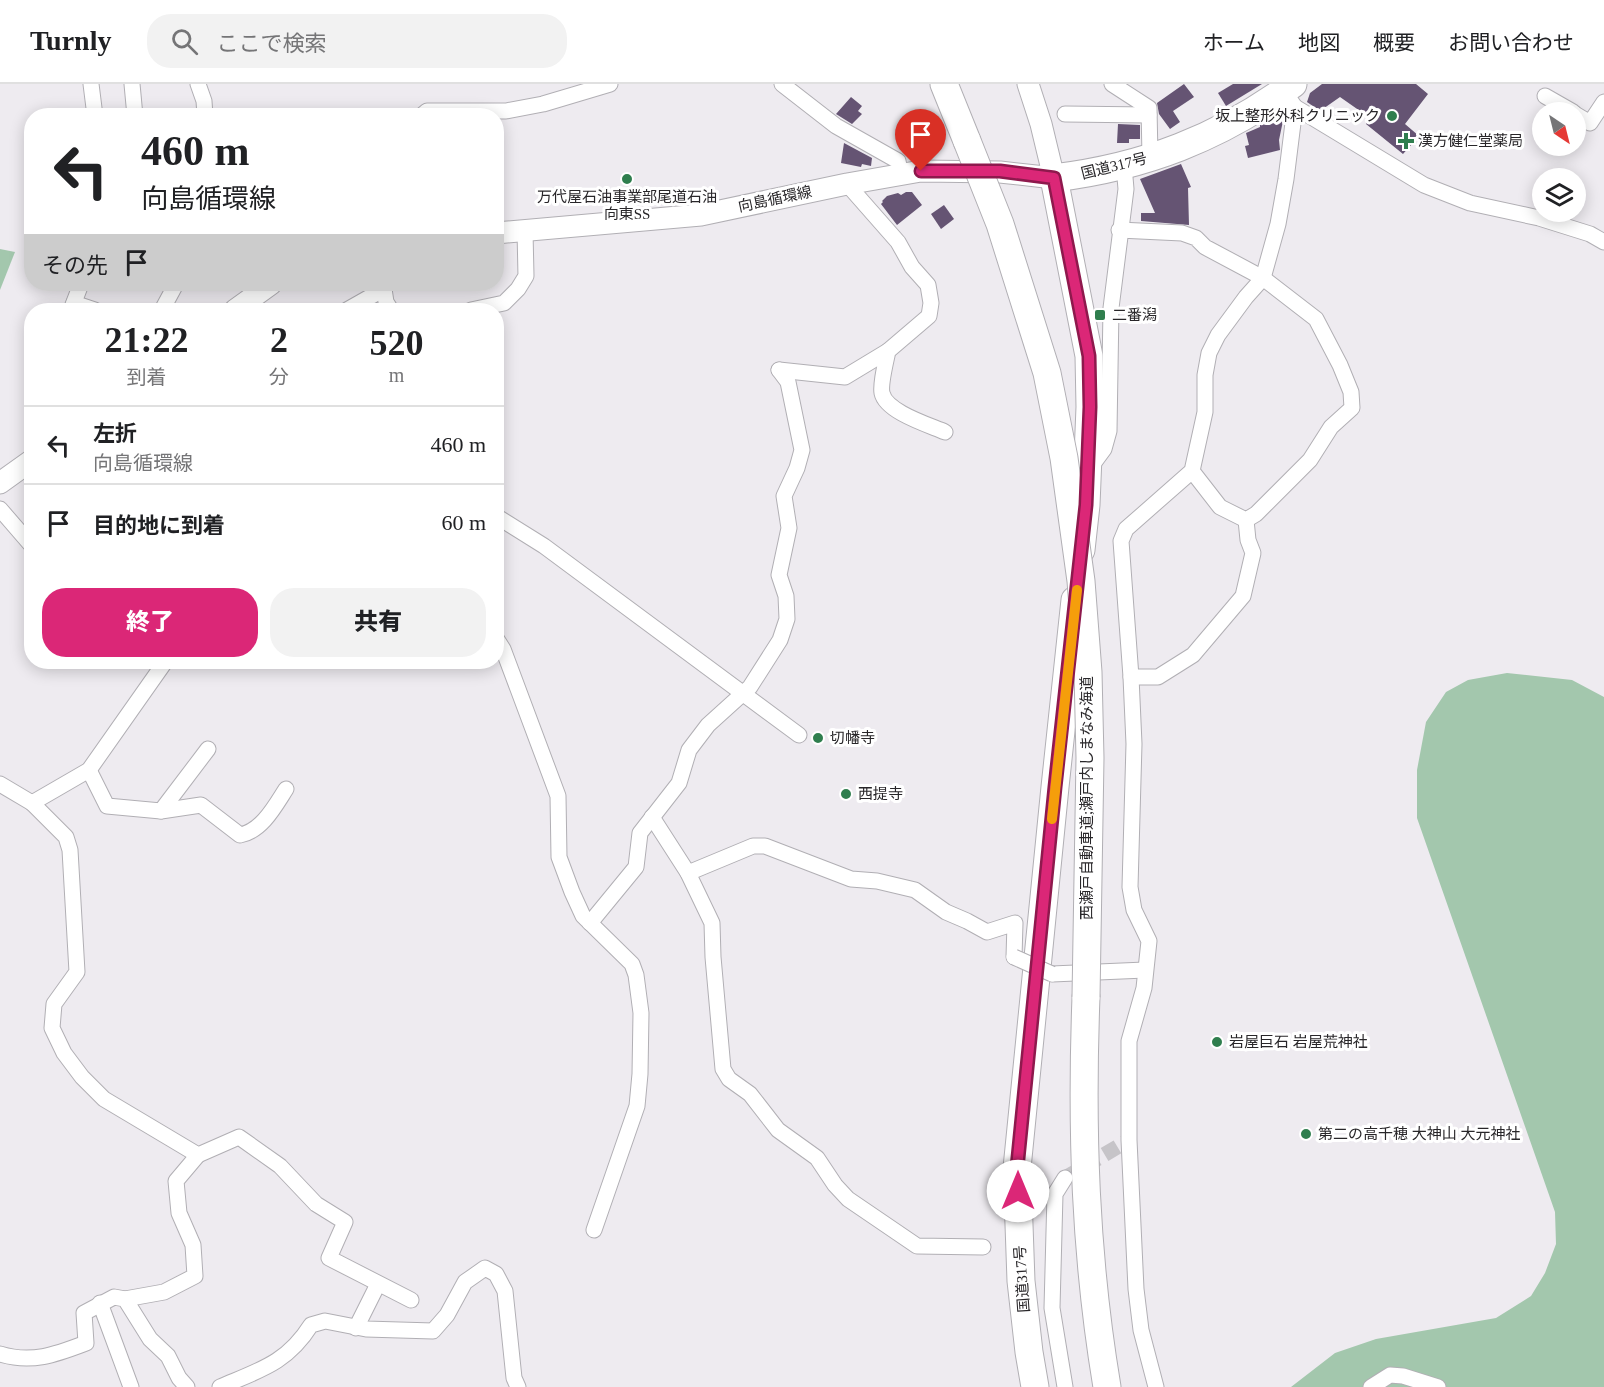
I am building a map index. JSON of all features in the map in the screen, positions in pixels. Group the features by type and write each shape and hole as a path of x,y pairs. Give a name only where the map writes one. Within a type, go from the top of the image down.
{"highway":[{"name":"西瀬戸自動車道;瀬戸内しまなみ海道","path":"944,84 1000,224 1047,373 1064,458 1081,581 1088,672 1090,758 1083,1128 1091,1274 1107,1387"},
{"name":"国道317号","path":"1035,1387 1021,1281 1017,1168 1086,505 1090,407 1089,356 1054,178 1102,171 1175,150 1216,133 1290,94"}],"main road":[{"path":"1028,84 1041,124 1054,178"},
{"name":"向島循環線","path":"504,232 701,215 921,171 1000,171 1054,178"},
{"path":"247,303 262,291"},
{"path":"0,483 24,465"}],"street":[{"path":"91,84 94,108"},
{"path":"132,84 134,108"},
{"path":"198,84 204,108"},
{"path":"504,111 543,104 610,84"},
{"path":"782,84 836,126 898,161 902,175"},
{"path":"1112,84 1149,108 1150,157"},
{"path":"1290,94 1424,185 1470,203 1539,218 1590,234 1604,242"},
{"path":"1156,1387 1141,1330 1136,1289 1129,1140 1129,1041 1144,988 1144,970 1149,941 1134,910 1130,886 1134,744 1121,541 1126,529 1192,471 1205,412 1205,375 1209,353 1218,334 1263,278 1278,224 1286,179 1290,94"},
{"path":"1545,96 1555,102"},
{"path":"1586,120 1590,123 1604,102"},
{"path":"1065,114 1149,115"},
{"path":"1088,471 1104,449 1109,431 1111,308 1119,230 1126,189 1124,165"},
{"path":"590,923 636,867 640,833 679,783 689,750 708,725 750,687 780,640 787,619 786,596 779,575 789,528 784,496 797,468 802,450 788,382 779,370 844,377 888,351 929,316 931,303 928,285 912,267 898,242 847,184"},
{"path":"1119,230 1182,233 1196,238 1204,247 1263,278 1316,319 1340,365 1351,392 1352,408 1331,427 1310,460 1256,514 1246,520"},
{"path":"504,303 518,289 526,276 525,231"},
{"path":"358,303 376,291"},
{"path":"888,351 882,393 888,404 901,413 945,432"},
{"path":"1192,471 1220,507 1246,520"},
{"path":"0,509 24,537"},
{"path":"1131,677 1158,677 1193,655 1243,596 1253,553 1248,540 1246,520"},
{"path":"504,521 544,546 799,735"},
{"path":"504,652 558,796 559,857 583,916 632,964 636,975 641,1013 637,1106 594,1230"},
{"path":"32,802 89,770 160,669"},
{"path":"161,811 208,749"},
{"path":"89,770 107,806 161,811 201,805 240,835 250,833 272,811 286,789"},
{"path":"0,784 32,802 66,837 70,850 76,972 54,1004 52,1028 64,1053 82,1077 104,1099 198,1155"},
{"path":"652,817 688,873 712,923 723,1069 729,1079 750,1094 778,1130 817,1158 835,1185 848,1199 917,1246 983,1247"},
{"path":"688,873 753,846 765,846 851,879 915,890 946,912 987,932 1015,923 1014,957 1052,974 1144,970"},
{"path":"0,1354 24,1359 53,1356 86,1343 84,1313 100,1303 114,1297 125,1299 164,1292 195,1276 193,1245 179,1213 176,1181 198,1155 239,1137 280,1166 316,1204 345,1222 329,1258 411,1300"},
{"path":"1065,1178 1055,1194 1052,1308 1065,1387"},
{"path":"220,1387 268,1367 288,1354 303,1338 311,1324 325,1321 366,1329 433,1330 447,1315 465,1282 484,1268 496,1275 505,1291 514,1378 518,1387"},
{"path":"356,1328 378,1284"},
{"path":"125,1299 150,1339 168,1356 179,1378 188,1387"},
{"path":"100,1303 131,1387"},
{"path":"1371,1387 1390,1375 1403,1376 1437,1387"}],"green space":[{"path":"0,249 15,252 0,290"},
{"path":"1507,673 1572,680 1604,697 1604,1387 1291,1387 1335,1353 1376,1339 1496,1318 1531,1296 1545,1273 1556,1244 1555,1212 1417,818 1417,770 1426,722 1446,692 1468,680"}],"building":[{"path":"1184,84 1194,97 1173,111 1180,122 1170,129 1159,114 1157,103"},
{"path":"1233,84 1262,84 1226,106 1218,93"},
{"path":"1322,84 1416,84 1428,94 1405,124 1419,136 1403,154 1366,124 1370,118 1340,97 1320,111 1307,102 1310,93"},
{"path":"851,97 862,106 858,111 862,114 852,124 836,114"},
{"path":"1284,116 1279,140 1280,150 1248,158 1245,146 1249,145 1246,133 1269,120"},
{"path":"1118,124 1140,125 1140,139 1129,139 1129,143 1117,143"},
{"path":"844,143 872,158 871,166 862,164 861,167 841,163"},
{"path":"1181,164 1191,187 1188,188 1189,225 1141,221 1141,213 1155,213 1140,179"},
{"path":"912,192 922,205 897,225 881,204 887,196 898,193 901,195"},
{"path":"944,205 954,219 941,229 931,214"}],"tunnel":[{"path":"1065,1178 1129,1140"}],"slow traffic":[{"path":"1052,819 1077,590"}],"place":[{"name":"坂上整形外科クリニック","path":"1392,116"},
{"name":"漢方健仁堂薬局","path":"1406,141"},
{"name":"万代屋石油事業部尾道石油 向東SS","path":"627,179"},
{"name":"二番潟","path":"1100,315"},
{"name":"切幡寺","path":"818,738"},
{"name":"西提寺","path":"846,794"},
{"name":"岩屋巨石 岩屋荒神社","path":"1217,1042"},
{"name":"第二の高千穂 大神山 大元神社","path":"1306,1134"}],"route":[{"path":"921,171 1000,171 1054,178 1089,356 1090,407 1086,505 1017,1168 1018,1191"}]}
